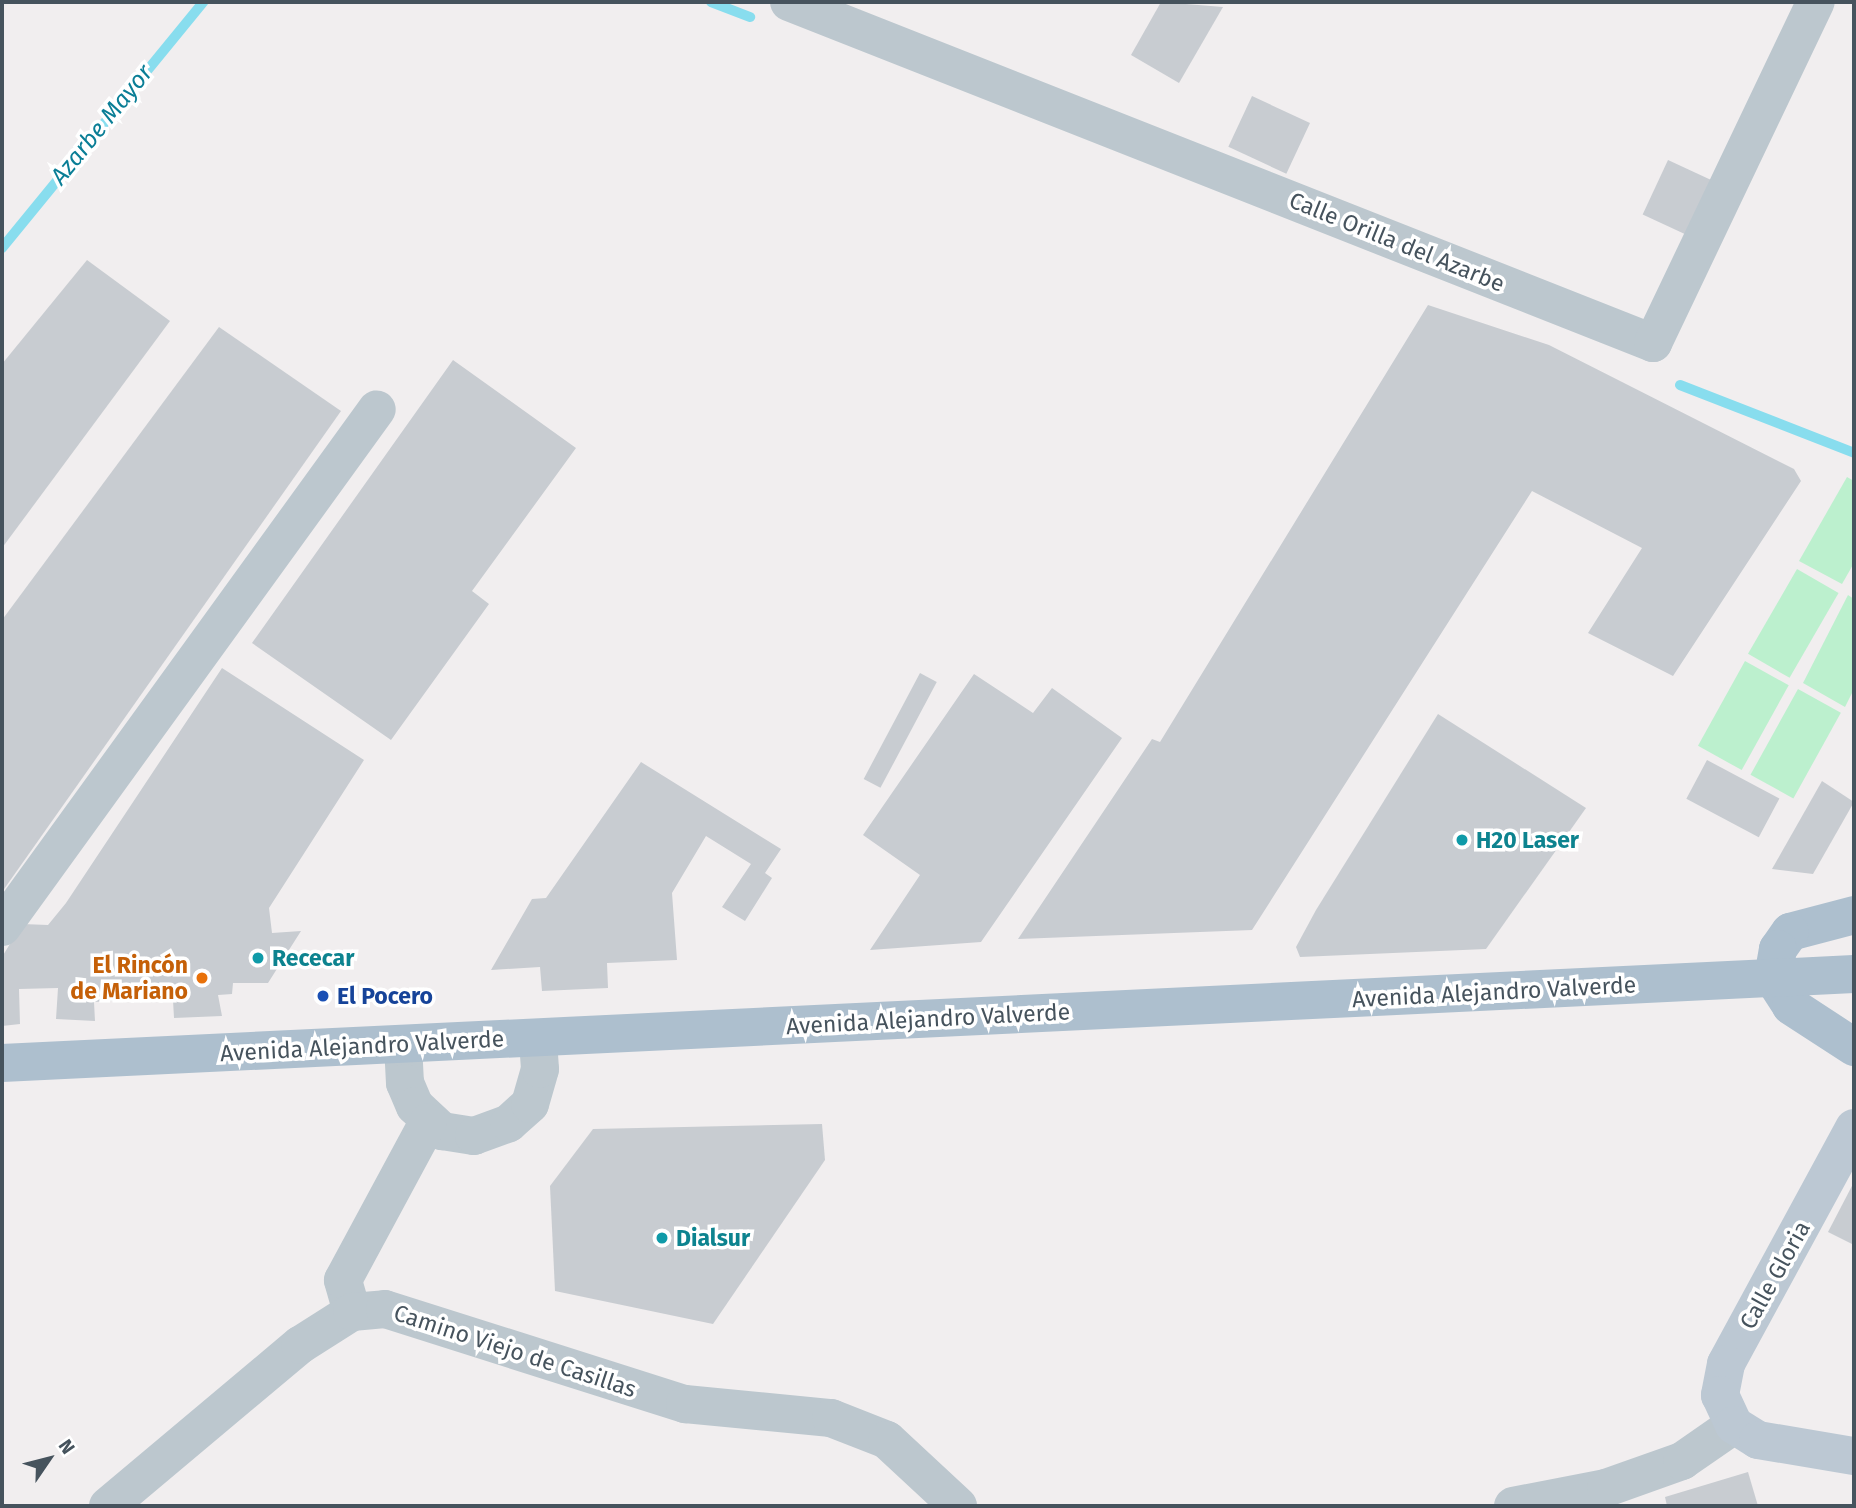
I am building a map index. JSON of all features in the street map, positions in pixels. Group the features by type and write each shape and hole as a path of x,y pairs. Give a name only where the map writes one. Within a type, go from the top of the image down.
{"main road":[{"path":"1848,1050 1791,1006 1773,978 1778,949 1790,932 1854,915"},
{"name":"Avenida Alejandro Valverde","path":"2,1063 1854,974"}],"street":[{"name":"Calle Orilla del Azarbe","path":"789,2 1653,343 1816,2"},
{"path":"2,927 377,409"},
{"path":"403,1045 405,1083 428,1122 457,1136 474,1136 518,1117 536,1091 538,1038"},
{"path":"352,1312 343,1280 428,1122"},
{"name":"Calle Gloria","path":"1734,1425 1720,1395 1726,1364 1854,1128"},
{"name":"Camino Viejo de Casillas","path":"108,1506 300,1345 352,1312 385,1309 685,1404 831,1418 887,1440 958,1506"},
{"path":"1513,1506 1606,1488 1682,1461 1734,1425 1758,1440 1854,1456"}],"green space":[{"path":"1847,477 1854,481 1854,563 1842,584 1799,561"},
{"path":"1797,569 1839,593 1790,678 1748,654"},
{"path":"1848,595 1854,599 1854,689 1845,707 1803,683"},
{"path":"1745,661 1789,685 1742,770 1698,746"},
{"path":"1798,689 1841,713 1793,798 1750,775"}],"building":[{"path":"1161,2 1223,7 1179,83 1131,55"},
{"path":"1252,96 1310,123 1286,174 1228,147"},
{"path":"1668,160 1711,180 1685,234 1643,214"},
{"path":"87,260 170,321 2,548 2,364"},
{"path":"1428,305 1549,345 1794,469 1801,481 1673,676 1588,633 1642,548 1532,491 1252,930 1018,939 1152,739 1160,742"},
{"path":"219,327 341,411 2,892 2,620"},
{"path":"453,360 576,448 472,591 489,604 391,740 252,643"},
{"path":"222,668 364,760 269,908 272,933 301,931 268,983 233,983 232,994 218,995 222,1016 174,1018 173,1000 136,999 94,1002 95,1021 56,1019 58,988 19,989 20,1024 2,1026 2,957 22,924 48,925 66,903"},
{"path":"920,673 937,682 880,788 864,779"},
{"path":"974,674 1033,713 1052,688 1122,738 981,942 870,950 920,875 863,835"},
{"name":"H20 Laser","path":"1438,714 1586,808 1486,949 1300,957 1296,947 1316,910"},
{"path":"1707,760 1779,798 1759,837 1686,799"},
{"path":"641,762 781,849 765,873 772,878 745,921 722,907 751,864 706,836 672,893 677,960 607,963 608,988 542,991 540,967 491,970 532,899 546,898"},
{"path":"1822,781 1854,802 1813,874 1772,869"},
{"name":"Dialsur","path":"822,1124 825,1160 713,1324 555,1291 550,1186 593,1129"},
{"path":"1854,1182 1854,1245 1828,1232"},
{"path":"1748,1472 1758,1506 1667,1506 1665,1497"}],"waterway":[{"name":"Azarbe Mayor","path":"2,248 203,2"},
{"name":"Azarbe Mayor","path":"711,2 750,17"},
{"name":"Azarbe Mayor","path":"1680,385 1854,453"}],"place":[{"name":"H20 Laser","path":"1462,840"},
{"name":"Rececar","path":"258,958"},
{"name":"El Rincón de Mariano","path":"202,978"},
{"name":"El Pocero","path":"323,996"},
{"name":"Dialsur","path":"662,1238"}]}
